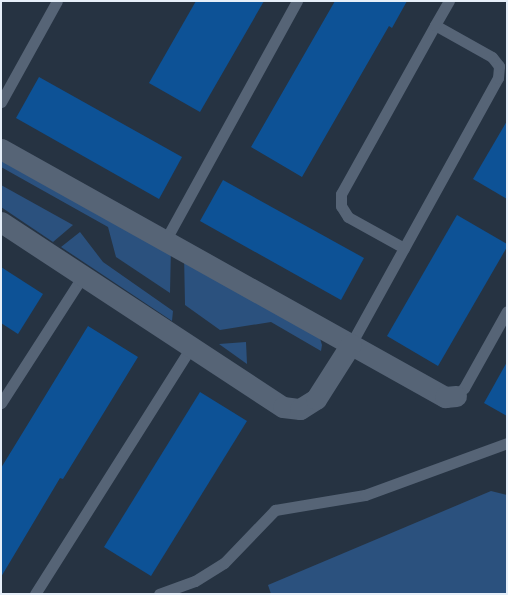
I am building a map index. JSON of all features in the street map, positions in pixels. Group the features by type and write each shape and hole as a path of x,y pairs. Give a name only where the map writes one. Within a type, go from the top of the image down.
{"street":[{"path":"1,149 445,397 456,396"},
{"path":"1,222 283,407 300,409 316,399 351,344"}],"lane":[{"path":"1,102 57,1"},
{"path":"165,241 296,1"},
{"path":"404,248 348,216 341,206 341,194 449,1"},
{"path":"351,344 498,78 499,66 492,57 435,25"},
{"path":"1,403 83,276"},
{"path":"456,396 464,388 507,311"},
{"path":"34,594 191,347"},
{"path":"159,594 195,581 224,563 276,510 365,495 507,443"}],"shaded area":[{"path":"1,153 171,247 170,293 116,257 108,227 1,167"},
{"path":"1,185 73,225 53,242 1,207"},
{"path":"80,232 103,262 173,311 172,321 61,247"},
{"path":"184,254 319,335 322,345 321,351 271,322 220,330 185,305"},
{"path":"246,342 247,364 219,344"},
{"path":"491,491 507,495 507,594 271,594 268,585"}],"building":[{"path":"196,1 264,1 200,112 149,83"},
{"path":"335,1 407,1 392,28 389,26 302,177 251,147"},
{"path":"39,77 182,157 159,199 16,118"},
{"path":"507,121 507,199 473,179"},
{"path":"223,180 364,258 341,300 200,221"},
{"path":"457,215 507,244 507,247 438,366 387,336"},
{"path":"1,267 43,294 18,334 1,323"},
{"path":"88,326 138,357 63,479 60,478 1,577 1,468"},
{"path":"507,362 507,416 484,403"},
{"path":"200,392 247,421 151,576 104,547"}]}
